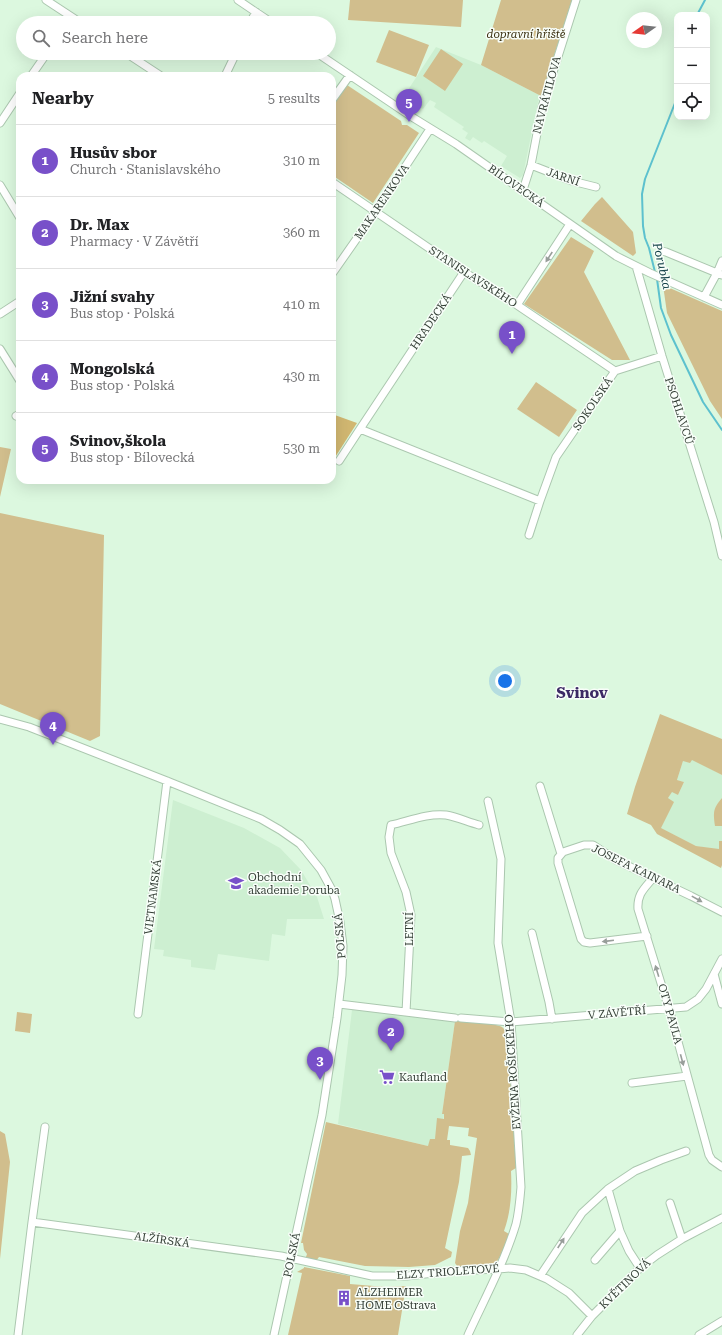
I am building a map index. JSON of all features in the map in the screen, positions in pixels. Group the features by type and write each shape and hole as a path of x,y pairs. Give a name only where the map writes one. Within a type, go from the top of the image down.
{"street":[{"path":"46,0 64,16"},
{"path":"238,0 262,16"},
{"name":"NAVRÁTILOVA","path":"523,190 531,165 542,107 576,0"},
{"path":"254,16 256,12"},
{"path":"34,72 42,60"},
{"path":"137,60 155,72"},
{"path":"227,72 233,60"},
{"name":"BÍLOVECKÁ","path":"328,60 430,129 456,144 616,256 650,274 722,305"},
{"path":"336,94 350,75"},
{"path":"0,122 16,99"},
{"name":"MAKARENKOVA","path":"336,268 430,129"},
{"name":"JARNÍ","path":"531,165 572,181 596,187"},
{"path":"0,185 16,211"},
{"name":"STANISLAVSKÉHO","path":"336,185 464,272 517,305 615,371"},
{"path":"517,305 570,224"},
{"path":"662,251 720,274"},
{"path":"704,296 720,274 722,261"},
{"name":"PSOHLAVCŮ","path":"636,266 662,356 714,522 722,556"},
{"name":"HRADECKÁ","path":"360,429 464,272"},
{"path":"0,314 16,304"},
{"path":"0,349 16,375"},
{"name":"SOKOLSKÁ","path":"540,501 556,457 615,371 662,356"},
{"path":"339,461 360,429 540,501 529,535"},
{"name":"POLSKÁ","path":"0,719 29,727 250,813 294,839 315,861 332,890 340,922 343,960 339,1004 322,1115 274,1335"},
{"name":"VIETNAMSKÁ","path":"138,1014 168,781"},
{"path":"540,786 561,854 558,858 558,863 581,939 590,944 647,936"},
{"name":"EVŽENA ROŠICKÉHO","path":"468,1335 507,1250 516,1223 521,1187 511,1022 498,943 502,867 488,801"},
{"name":"LETNÍ","path":"406,1012 411,915 406,892 391,853 389,837 391,825 429,815 439,815 479,825"},
{"name":"JOSEFA KAINARA","path":"561,854 584,845 594,845 616,860 722,912"},
{"name":"OTY PAVLA","path":"653,878 640,894 638,908 669,1009 709,1155 712,1160 722,1167"},
{"path":"532,933 552,1019"},
{"name":"V ZÁVĚTŘÍ","path":"339,1004 458,1018 511,1022 669,1009 686,1007 698,999 706,989 722,959"},
{"path":"714,974 722,1004"},
{"path":"632,1083 687,1076"},
{"path":"18,1335 45,1127"},
{"path":"540,1276 582,1213 608,1189 635,1171 686,1151"},
{"path":"608,1189 620,1231 629,1251 640,1268"},
{"path":"670,1203 682,1239"},
{"name":"KVĚTINOVÁ","path":"577,1335 592,1316 640,1268 682,1239 722,1218"},
{"name":"ALŽÍRSKÁ","path":"32,1222 291,1258"},
{"path":"595,1260 620,1231"},
{"name":"ELZY TRIOLETOVÉ","path":"291,1258 372,1276 407,1276 498,1268 526,1270 547,1279 569,1293 592,1316"},
{"path":"698,1335 722,1321"}],"shaded area":[{"path":"436,47 481,65 541,96 538,102 523,175 520,178 501,166 507,156 484,141 482,143 473,137 470,141 465,138 468,133 462,129 464,127 434,107 436,103 430,100 423,109 413,102 414,99 410,96 408,99 404,96"},
{"path":"336,415 357,423 336,456"},
{"path":"692,759 722,775 722,798 718,803 715,826 722,826 722,841 720,841 719,850 696,846 660,828 673,802 668,798 672,791 678,795 684,782 677,780 683,761"},
{"name":"Obchodní akademie Poruba","path":"173,800 244,828 280,848 301,870 317,897 324,919 287,919 285,936 272,934 269,961 218,954 215,970 191,967 191,960 163,956 164,950 154,949"},
{"path":"352,1010 455,1021 442,1114 444,1114 440,1149 338,1124"}],"green space":[{"path":"350,0 463,0 461,27 348,20"},
{"name":"dopravní hřiště","path":"501,0 572,0 541,96 481,65"},
{"path":"389,30 429,45 416,77 376,62"},
{"path":"441,49 463,64 445,91 423,76"},
{"path":"347,85 401,121 402,125 407,125 419,133 373,203 336,178 336,101"},
{"path":"602,197 633,232 636,253 633,256 581,221"},
{"path":"571,237 594,251 584,272 630,360 612,360 524,304"},
{"path":"663,285 722,311 722,419 710,401 667,313"},
{"path":"536,382 577,410 559,437 517,409"},
{"path":"0,447 11,449 0,497"},
{"path":"0,513 104,535 100,736 90,741 0,704"},
{"path":"660,714 722,739 722,775 692,760 690,763 683,761 677,780 684,782 678,795 672,792 668,798 674,802 661,828 696,846 719,849 719,841 722,841 721,868 657,834 651,825 627,814"},
{"path":"722,798 722,826 715,826 714,811"},
{"path":"17,1012 32,1014 30,1033 15,1031"},
{"path":"455,1021 502,1027 508,1038 516,1168 511,1171 510,1201 504,1231 509,1234 499,1258 490,1265 473,1268 463,1268 455,1263 460,1231 468,1203 477,1138 468,1136 469,1128 449,1126 447,1140 450,1140 450,1145 468,1148 471,1155 462,1156 459,1182 445,1248 452,1252 451,1257 435,1265 409,1267 365,1266 319,1257 316,1261 306,1257 307,1254 304,1250 303,1243 301,1243 326,1122 428,1146 430,1139 435,1139 437,1118 444,1119 444,1114 442,1114"},
{"path":"0,1131 5,1134 10,1162 0,1259"},
{"path":"304,1267 350,1276 350,1284 386,1287 406,1286 398,1335 288,1335 302,1273 297,1272"}],"waterway":[{"name":"Porubka","path":"699,12 705,0"},
{"name":"Porubka","path":"655,272 645,238 642,194 645,179 674,106"},
{"name":"Porubka","path":"657,279 661,308 671,335 703,402 722,430"}],"place":[{"name":"Svinov,škola","path":"409,122"},
{"name":"Husův sbor","path":"512,354"},
{"name":"Mongolská","path":"53,745"},
{"name":"Obchodní akademie Poruba","path":"236,883"},
{"name":"Dr. Max","path":"391,1051"},
{"name":"Kaufland","path":"387,1077"},
{"name":"Jižní svahy","path":"320,1080"},
{"name":"ALZHEIMER HOME OStrava","path":"344,1298"}],"district":[{"name":"Svinov","path":"582,693"}]}
